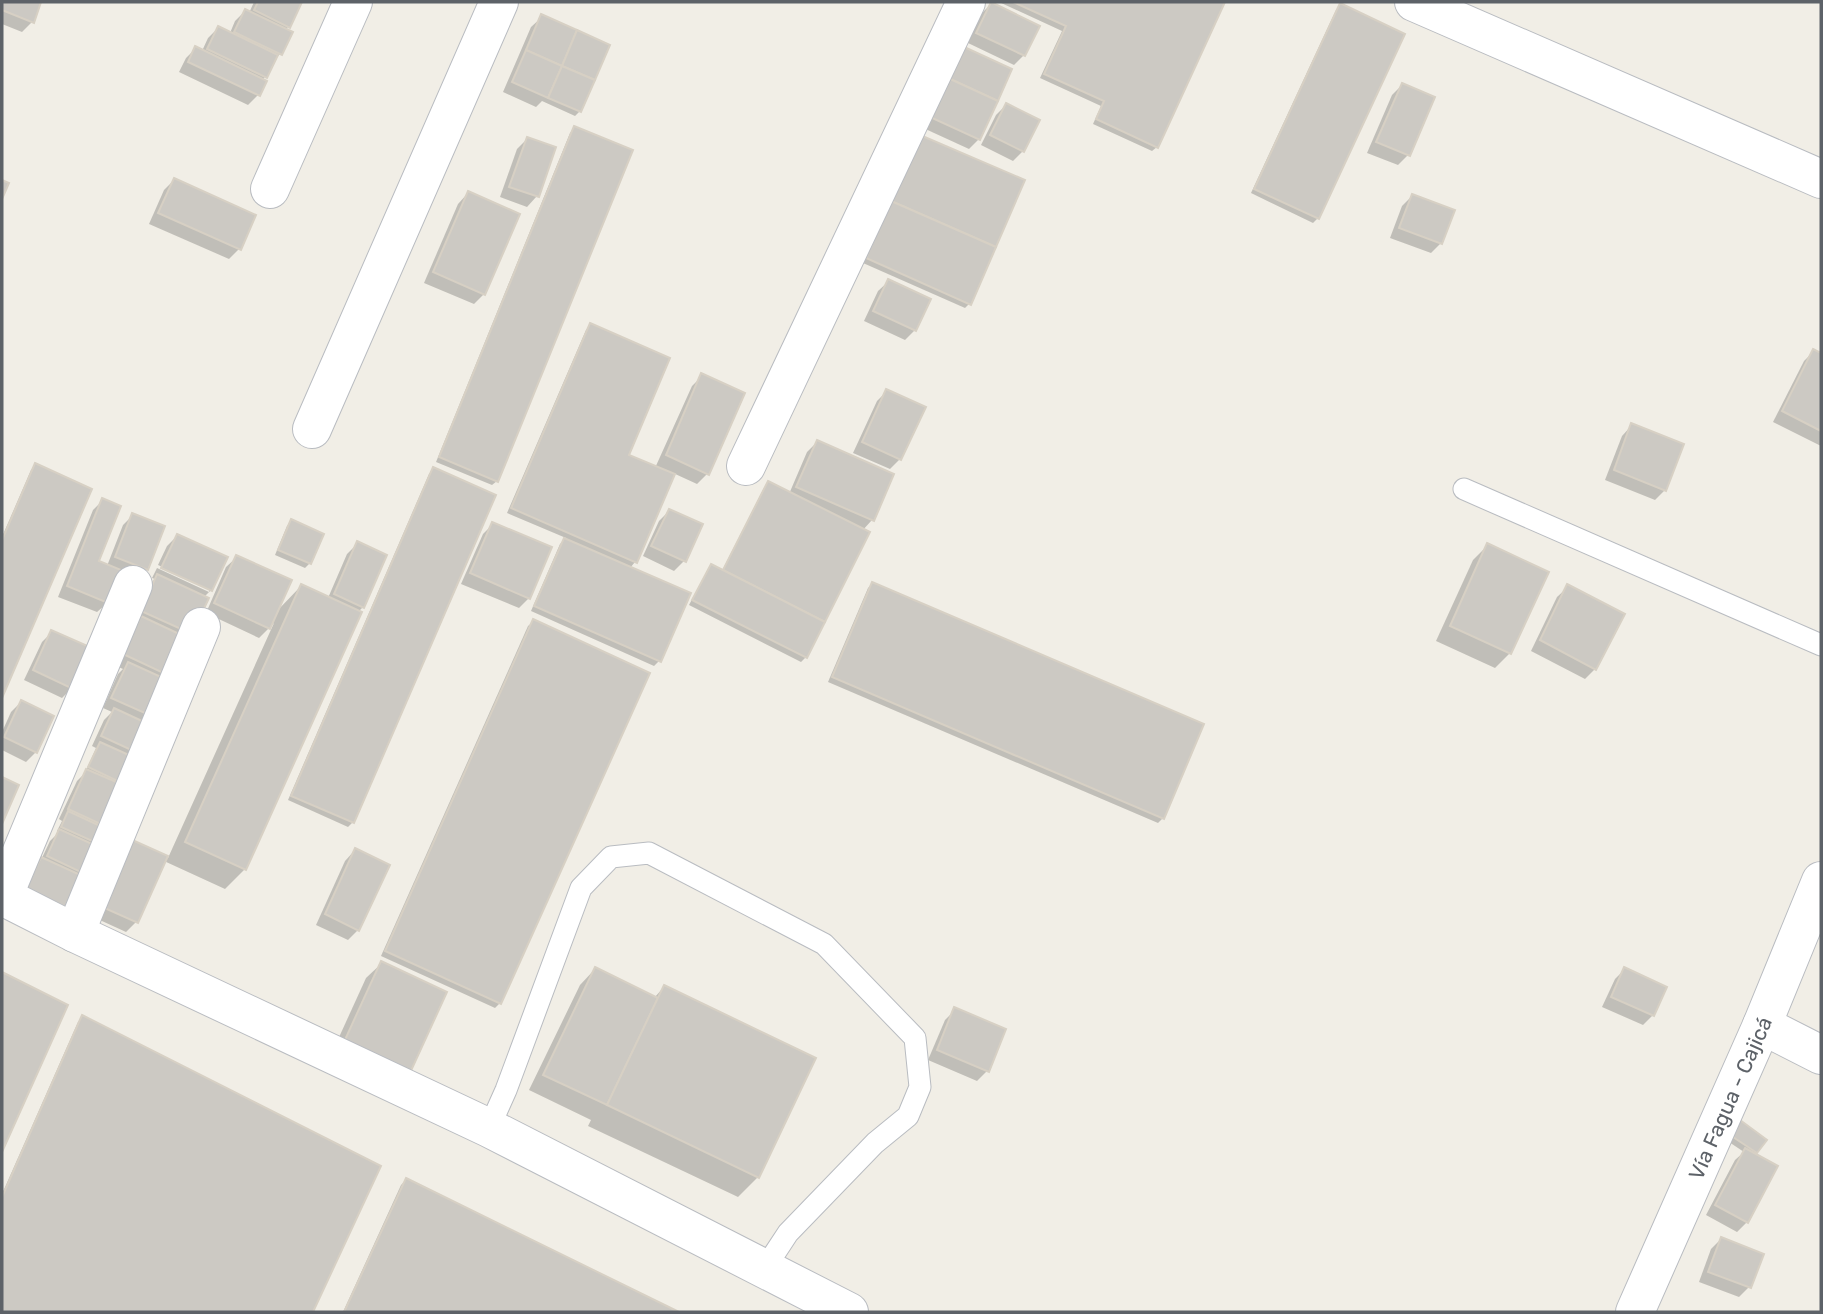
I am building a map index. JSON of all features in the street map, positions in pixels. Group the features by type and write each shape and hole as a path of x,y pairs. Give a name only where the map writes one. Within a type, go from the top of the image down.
{"street":[{"path":"270,189 353,2"},
{"path":"312,429 499,2"},
{"path":"746,466 966,2"},
{"path":"1414,2 1821,179"},
{"path":"133,585 2,896 489,1128 849,1312"},
{"path":"75,933 201,627"},
{"name":"Vía Fagua - Cajicá","path":"1635,1312 1762,1025 1821,881"},
{"path":"1762,1025 1821,1055"}],"lane":[{"path":"1464,489 1821,645"},
{"path":"489,1128 506,1090 581,888 611,857 649,853 824,944 915,1038 920,1087 908,1116 875,1143 788,1233 765,1268"}],"building":[{"path":"2,2 41,2 34,23 2,10"},
{"path":"258,2 302,2 290,28 254,10"},
{"path":"991,2 1040,26 1025,56 976,33"},
{"path":"1013,2 1225,2 1158,148 1096,119 1104,101 1044,74 1066,26"},
{"path":"1340,3 1405,34 1319,219 1254,189"},
{"path":"245,9 293,32 282,55 234,32"},
{"path":"541,14 577,30 562,66 526,50"},
{"path":"218,26 278,55 267,78 207,49"},
{"path":"577,30 610,45 595,80 562,66"},
{"path":"195,46 267,81 260,96 188,62"},
{"path":"962,46 1012,69 998,101 948,78"},
{"path":"526,50 562,66 548,98 512,82"},
{"path":"562,66 595,80 581,112 548,98"},
{"path":"948,78 998,101 980,140 930,117"},
{"path":"1402,83 1435,97 1410,156 1376,142"},
{"path":"1006,103 1040,120 1024,152 990,135"},
{"path":"574,126 633,150 498,482 439,457"},
{"path":"920,135 1025,180 996,247 891,201"},
{"path":"527,137 556,147 539,197 509,187"},
{"path":"174,178 256,215 241,250 158,213"},
{"path":"2,180 9,183 2,199"},
{"path":"468,191 520,214 485,295 433,272"},
{"path":"1412,194 1455,210 1442,244 1399,228"},
{"path":"891,201 996,247 971,305 866,258"},
{"path":"888,279 931,299 916,331 873,311"},
{"path":"590,323 670,358 629,455 675,474 637,563 511,508"},
{"path":"1813,349 1821,353 1821,431 1782,411"},
{"path":"701,373 745,393 709,475 666,455"},
{"path":"886,389 926,407 901,460 862,442"},
{"path":"1631,423 1684,444 1666,491 1614,470"},
{"path":"817,440 894,474 874,521 796,487"},
{"path":"35,463 92,489 2,698 2,540"},
{"path":"433,467 496,495 354,823 291,796"},
{"path":"768,481 870,532 825,622 723,570"},
{"path":"102,498 121,506 99,561 121,570 108,603 67,586"},
{"path":"669,509 703,524 686,562 651,546"},
{"path":"132,513 165,526 148,570 115,557"},
{"path":"291,519 324,534 311,564 278,550"},
{"path":"492,522 552,547 530,599 470,573"},
{"path":"177,534 228,557 212,591 161,568"},
{"path":"564,538 691,593 661,662 534,606"},
{"path":"357,541 387,555 364,608 334,594"},
{"path":"1487,543 1549,572 1511,654 1450,626"},
{"path":"236,555 292,580 270,629 214,603"},
{"path":"711,564 825,622 807,658 692,600"},
{"path":"157,574 209,598 192,634 141,611"},
{"path":"872,582 1204,724 1164,819 832,677"},
{"path":"301,584 362,612 246,870 185,842"},
{"path":"1567,584 1625,614 1596,670 1540,640"},
{"path":"141,616 192,640 174,678 123,654"},
{"path":"533,619 650,673 501,1004 385,951"},
{"path":"51,630 92,648 73,689 33,670"},
{"path":"128,662 172,682 156,718 111,698"},
{"path":"21,700 54,716 37,753 4,737"},
{"path":"114,708 155,727 142,755 101,736"},
{"path":"100,742 140,760 128,786 88,767"},
{"path":"86,769 128,787 109,828 68,809"},
{"path":"2,777 19,785 2,824"},
{"path":"68,811 109,830 101,845 61,827"},
{"path":"59,829 101,848 89,876 47,856"},
{"path":"130,839 168,856 138,923 100,906"},
{"path":"355,848 390,865 359,931 325,914"},
{"path":"41,857 87,878 73,910 26,889"},
{"path":"381,961 447,992 410,1073 344,1042"},
{"path":"595,967 658,998 607,1105 543,1075"},
{"path":"1624,967 1667,987 1654,1016 1611,997"},
{"path":"2,972 68,1005 2,1152"},
{"path":"664,985 816,1058 759,1178 607,1105"},
{"path":"954,1007 1006,1029 989,1072 937,1050"},
{"path":"82,1015 381,1166 313,1312 2,1312 2,1197"},
{"path":"1740,1120 1767,1140 1757,1153 1730,1135"},
{"path":"1745,1148 1778,1166 1748,1223 1715,1205"},
{"path":"406,1178 679,1312 344,1312"},
{"path":"1721,1237 1764,1254 1751,1288 1708,1272"}]}
